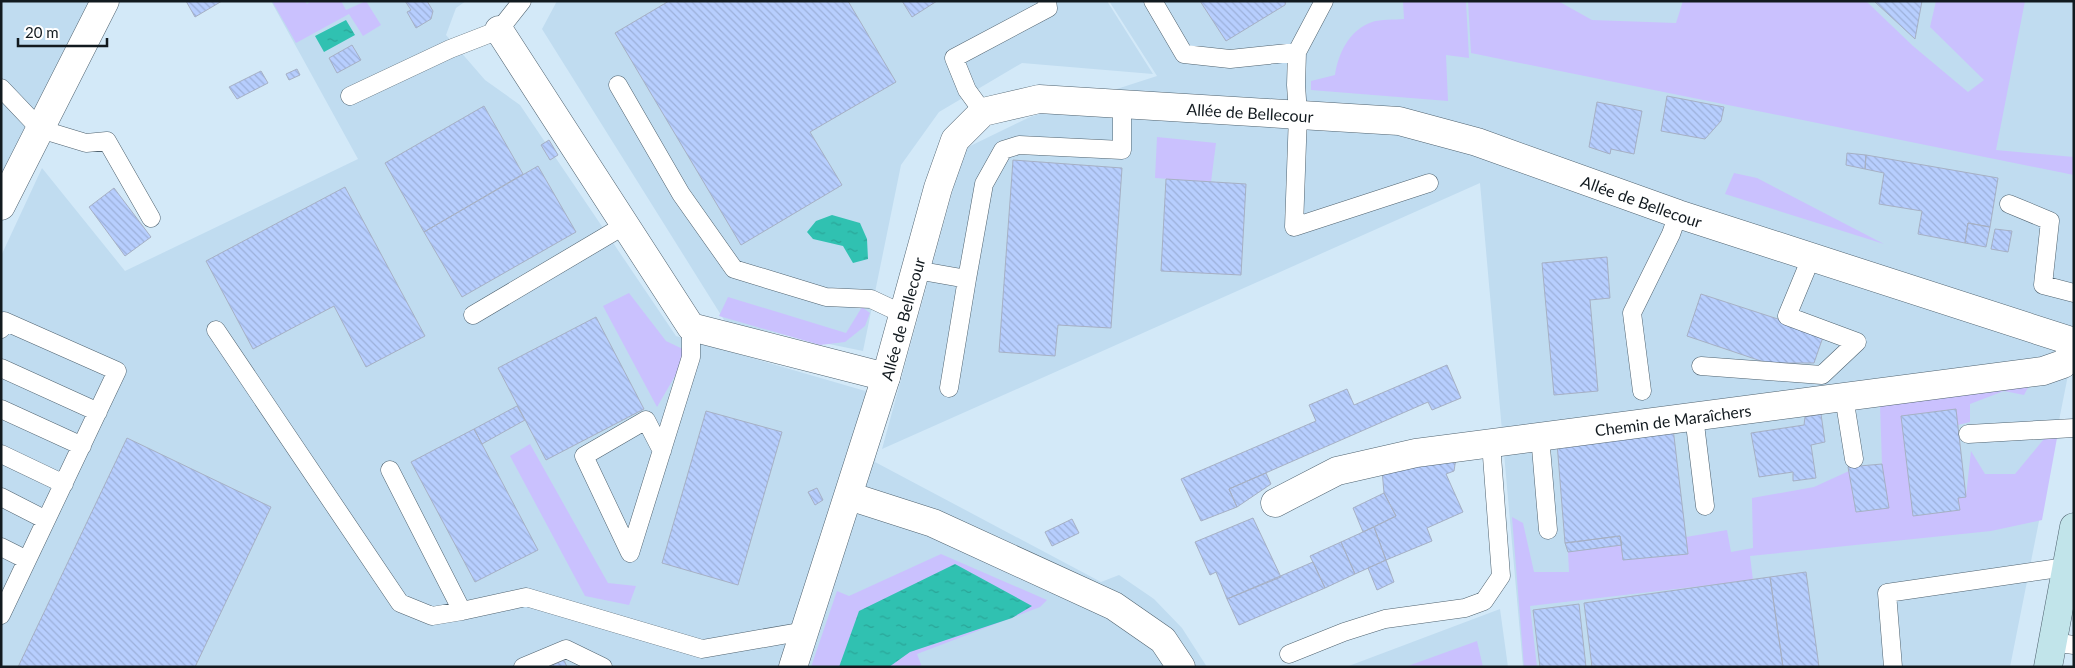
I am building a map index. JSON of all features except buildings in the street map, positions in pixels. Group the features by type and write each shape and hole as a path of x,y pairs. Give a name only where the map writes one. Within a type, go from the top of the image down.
{"street":[{"path":"1,206 105,1"},
{"path":"499,30 691,327 886,377"},
{"name":"Allée de Bellecour","path":"793,667 886,377 938,188 955,140 982,112 1039,99 1399,121 1493,148 1678,214 2074,342"},
{"name":"Chemin de Maraîchers","path":"1274,502 1337,471 1416,453 2043,371 2064,364 2074,353"},
{"path":"849,496 933,523 1114,606 1163,640 1181,667"},
{"path":"2058,651 2066,567 2074,527"}],"lane":[{"path":"350,96 450,49 499,30 522,1"},
{"path":"982,112 967,90 954,58 1048,8 1047,1"},
{"path":"1153,1 1184,54 1230,59 1297,52"},
{"path":"1324,1 1297,52 1298,114 1294,227 1429,183"},
{"path":"618,85 680,194 734,270 826,297 871,299 903,314"},
{"path":"1,88 40,130 86,143 106,141 151,218"},
{"path":"949,388 984,184 1002,150 1019,145 1122,150 1122,103"},
{"path":"2009,204 2050,221 2043,285 2074,293"},
{"path":"1642,391 1632,313 1671,234 1678,214"},
{"path":"473,314 625,225"},
{"path":"1702,366 1822,375 1857,342 1787,316 1811,258"},
{"path":"916,270 967,279"},
{"path":"1,329 4,322 117,371 27,560 6,595 1,615"},
{"path":"662,451 646,420 584,456 630,552 662,451 691,357 691,327"},
{"path":"216,330 400,603 432,616 526,597 702,648 805,631"},
{"path":"1,368 98,412"},
{"path":"1844,397 1854,458"},
{"path":"1,409 82,446"},
{"path":"1694,416 1705,506"},
{"path":"1968,434 2074,428"},
{"path":"1540,436 1548,530"},
{"path":"1289,654 1344,632 1385,619 1465,608 1484,600 1500,576 1491,443"},
{"path":"1,454 64,484"},
{"path":"390,470 462,611"},
{"path":"1,497 46,520"},
{"path":"1,547 27,560"},
{"path":"1893,667 1888,593 2066,567"},
{"path":"523,667 566,649 603,667"}],"shaded area":[{"path":"1,1 104,1 1,216"},
{"path":"271,1 466,1 456,8 446,35 485,80 520,105 676,336 886,397 875,462 1101,582 1119,575 1154,599 1182,628 1207,667 1,667 1,256 42,168 125,271 358,159"},
{"path":"272,1 305,1 307,4 311,1 341,1 346,10 366,1 381,25 363,36 349,14 296,43"},
{"path":"557,1 1107,1 1153,74 1022,63 939,112 901,165 863,351 726,323 542,29"},
{"path":"1109,1 2074,1 2074,345 2010,667 1523,667 1480,183 882,449 964,149 1030,117 1157,76"},
{"path":"1403,1 1466,1 1469,58 1446,55 1448,101 1311,90 1311,81 1335,75 1342,51 1357,31 1372,22 1404,19"},
{"path":"1468,1 1558,1 1592,20 1676,23 1683,1 1866,1 1913,46 1968,92 1984,80 1930,27 1936,1 2025,1 1996,150 2074,157 2074,175 1471,53"},
{"path":"1157,137 1216,143 1211,182 1155,178"},
{"path":"1734,173 1757,178 1884,244 1725,194"},
{"path":"629,293 666,341 689,352 657,407 603,306"},
{"path":"728,297 846,333 862,307 870,313 865,326 845,342 820,345 719,316"},
{"path":"2031,382 2024,395 2004,391 1970,404 1970,422 1958,425 1955,409 1901,416 1913,516 1959,510 1958,498 1966,496 1971,451 1985,474 2015,474 2048,434 2057,438 2042,520 1991,531 1750,556 1753,580 1530,606 1537,667 1524,667 1512,517 1523,523 1534,572 1569,572 1568,552 1622,545 1623,560 1688,554 1686,537 1727,530 1731,552 1753,548 1752,498 1814,487 1849,471 1856,512 1888,508 1882,464 1880,405"},
{"path":"530,444 608,583 636,586 629,605 585,596 510,456"},
{"path":"941,554 1047,600 1040,607 917,654 922,667 811,667 837,591 849,596"},
{"path":"1500,609 1508,667 1346,667"},
{"path":"1477,641 1483,667 1405,667"}],"water":[{"path":"346,20 355,35 324,52 315,36"},
{"path":"832,215 860,223 867,239 868,259 853,263 843,246 813,239 807,232 816,221"},
{"path":"955,564 1032,606 1012,618 910,652 889,667 839,667 859,611"}]}
